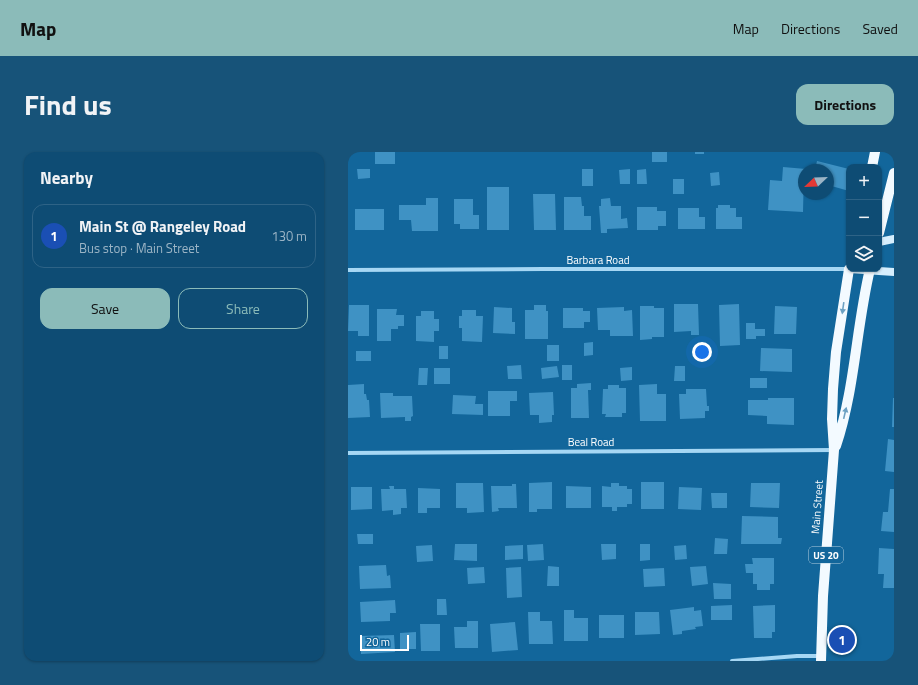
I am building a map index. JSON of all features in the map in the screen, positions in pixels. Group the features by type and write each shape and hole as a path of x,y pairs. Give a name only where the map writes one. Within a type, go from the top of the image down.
{"main road":[{"path":"873,164 875,152"},
{"path":"882,221 894,173"},
{"name":"Main Street","path":"821,658 823,596 834,450 832,420 833,389 836,352 849,272"},
{"name":"Main Street","path":"834,450 843,422 852,377 866,285 869,272"}],"street":[{"path":"882,241 894,239"},
{"name":"Barbara Road","path":"348,270 544,268 846,269"},
{"path":"882,271 894,272"},
{"name":"Beal Road","path":"348,453 834,450"},
{"path":"732,661 797,656 821,658"}],"building":[{"path":"375,152 395,152 395,164 375,164"},
{"path":"652,152 667,152 667,162 652,162"},
{"path":"695,152 704,152 704,154 695,154"},
{"path":"817,161 829,164 816,164"},
{"path":"834,165 846,168 846,190 834,187"},
{"path":"783,167 798,168 798,200 803,200 803,212 768,210 770,180 782,181"},
{"path":"357,169 370,169 370,178 358,179"},
{"path":"582,169 593,169 593,186 582,186"},
{"path":"630,169 630,184 620,184 619,170"},
{"path":"646,169 647,184 637,184 637,170"},
{"path":"719,172 720,185 711,186 710,173"},
{"path":"673,179 684,179 684,194 673,194"},
{"path":"487,187 509,187 509,230 487,230"},
{"path":"533,194 555,194 556,230 534,230"},
{"path":"564,197 581,197 582,206 584,206 584,216 591,216 591,230 564,230"},
{"path":"426,198 438,198 438,231 412,231 411,220 399,220 399,205 426,205"},
{"path":"610,198 611,206 621,206 621,219 627,218 628,228 607,229 607,233 601,233 599,206 601,206 601,199"},
{"path":"454,199 473,199 473,215 479,215 479,229 460,229 460,224 454,224"},
{"path":"718,205 730,205 730,208 736,208 736,217 742,217 742,229 716,229 716,208 718,208"},
{"path":"637,207 657,207 657,211 666,211 666,226 658,226 658,230 637,230"},
{"path":"678,208 699,208 699,217 705,217 705,229 678,229"},
{"path":"355,209 384,209 384,230 355,230"},
{"path":"674,304 698,304 699,335 691,335 691,331 674,332"},
{"path":"739,304 740,345 720,346 719,305"},
{"path":"349,305 369,305 369,336 358,336 358,331 348,331"},
{"path":"534,305 546,305 546,311 548,311 548,339 525,339 525,310 534,310"},
{"path":"640,306 664,308 664,337 652,337 652,339 640,340"},
{"path":"775,306 797,307 796,334 774,334"},
{"path":"494,307 512,308 512,322 515,322 515,334 493,333"},
{"path":"624,307 624,311 632,310 633,336 610,336 610,330 598,330 597,308"},
{"path":"563,308 583,308 583,311 590,311 590,322 584,322 584,328 563,328"},
{"path":"377,309 397,309 396,315 404,315 404,326 398,326 398,329 391,329 391,341 377,341"},
{"path":"462,310 476,310 476,316 483,316 482,342 462,341 462,328 459,328 459,316 462,316"},
{"path":"421,311 434,311 434,319 439,319 439,331 434,331 434,342 416,341 416,316 421,316"},
{"path":"746,323 755,323 755,329 765,329 765,336 756,336 756,339 746,339"},
{"path":"593,342 593,355 584,356 584,343"},
{"path":"547,345 559,345 559,361 547,361"},
{"path":"706,345 707,359 696,360 695,346"},
{"path":"439,346 448,346 448,359 439,359"},
{"path":"761,348 792,349 792,372 760,371"},
{"path":"356,351 371,351 371,361 356,361"},
{"path":"521,365 522,379 508,379 507,366"},
{"path":"562,365 572,365 572,380 562,380"},
{"path":"557,366 559,377 542,379 541,368"},
{"path":"675,366 685,366 685,381 674,381"},
{"path":"632,367 632,380 621,381 620,368"},
{"path":"419,368 428,368 427,385 418,385"},
{"path":"434,368 450,368 450,384 434,384"},
{"path":"750,378 767,378 767,388 750,388"},
{"path":"591,383 591,390 588,390 589,418 571,418 571,388 577,388 577,384"},
{"path":"364,384 364,394 366,394 367,400 369,400 370,417 348,418 348,385"},
{"path":"657,384 657,394 666,394 666,421 640,421 639,385"},
{"path":"608,385 619,385 619,388 626,388 626,413 622,413 622,417 605,417 606,414 602,414 603,389 608,389"},
{"path":"686,389 706,389 707,406 709,406 709,411 705,411 705,418 680,419 679,394 686,394"},
{"path":"488,391 517,391 517,401 510,401 510,416 488,416"},
{"path":"553,392 554,415 552,415 552,422 539,423 539,415 530,415 529,393"},
{"path":"380,393 393,393 393,396 412,396 413,416 411,417 411,421 405,421 405,417 381,418"},
{"path":"453,395 476,396 475,404 483,404 483,415 452,414"},
{"path":"768,398 794,398 794,425 767,424 767,416 748,415 748,400 768,400"},
{"path":"893,398 894,427 892,427"},
{"path":"888,439 894,440 894,472 885,471"},
{"path":"552,482 552,509 537,509 537,512 529,512 529,483"},
{"path":"641,482 664,482 664,509 641,509"},
{"path":"456,483 483,483 484,512 467,513 467,508 456,508"},
{"path":"611,483 619,483 619,486 627,486 627,489 632,489 632,504 627,504 627,507 617,507 617,511 612,511 612,507 602,507 602,486 611,487"},
{"path":"751,483 780,483 779,508 750,507"},
{"path":"512,484 516,484 517,508 498,508 499,511 492,512 491,486 512,486"},
{"path":"389,486 394,486 394,489 406,489 407,508 401,508 401,514 393,515 393,510 382,511 381,489 390,489"},
{"path":"566,486 591,487 591,508 566,508"},
{"path":"351,487 372,487 372,509 351,510"},
{"path":"679,487 702,488 701,510 678,509"},
{"path":"418,488 440,489 440,508 427,508 427,513 418,513"},
{"path":"890,489 894,489 894,532 881,531 883,512 888,512"},
{"path":"711,493 727,493 727,508 712,508"},
{"path":"742,516 778,517 778,538 782,538 781,544 741,544"},
{"path":"357,534 373,534 373,544 358,544"},
{"path":"715,538 728,539 727,554 714,554"},
{"path":"455,544 477,544 477,561 454,560"},
{"path":"543,544 544,560 528,561 527,545"},
{"path":"601,544 616,544 616,559 602,560"},
{"path":"640,544 650,544 650,560 640,561"},
{"path":"432,545 433,561 417,562 416,546"},
{"path":"523,545 523,559 505,560 505,546"},
{"path":"686,545 687,559 675,560 674,546"},
{"path":"879,548 894,549 894,588 883,588 884,574 878,574"},
{"path":"752,558 774,558 774,584 770,584 770,590 757,590 757,584 753,584 753,573 746,573 745,564 753,564"},
{"path":"386,565 387,576 390,575 391,588 360,589 359,566"},
{"path":"548,566 559,567 559,586 547,586"},
{"path":"706,566 708,584 692,586 690,567"},
{"path":"484,567 485,583 468,584 467,568"},
{"path":"521,567 522,597 507,598 506,568"},
{"path":"664,568 665,586 644,587 643,569"},
{"path":"713,583 731,584 731,599 714,599"},
{"path":"437,599 446,599 447,615 437,615"},
{"path":"395,600 396,613 390,613 390,621 361,622 360,602"},
{"path":"732,605 732,620 711,620 711,606"},
{"path":"775,605 775,632 772,632 772,638 754,638 753,606"},
{"path":"694,607 694,611 701,610 703,626 695,627 696,629 682,631 682,634 673,635 670,610"},
{"path":"564,610 574,610 574,618 588,618 588,641 564,641"},
{"path":"528,612 540,612 540,621 552,621 553,644 529,644"},
{"path":"635,612 659,612 660,634 635,635"},
{"path":"599,615 624,615 624,638 599,638"},
{"path":"467,621 478,621 478,648 455,648 454,627 467,627"},
{"path":"515,622 518,650 492,652 490,624"},
{"path":"420,624 440,624 440,651 421,651"},
{"path":"416,632 416,649 400,649 400,633"},
{"path":"394,635 395,652 361,654 360,636"}],"place":[{"name":"Main St @ Rangeley Road","path":"842,640"}]}
